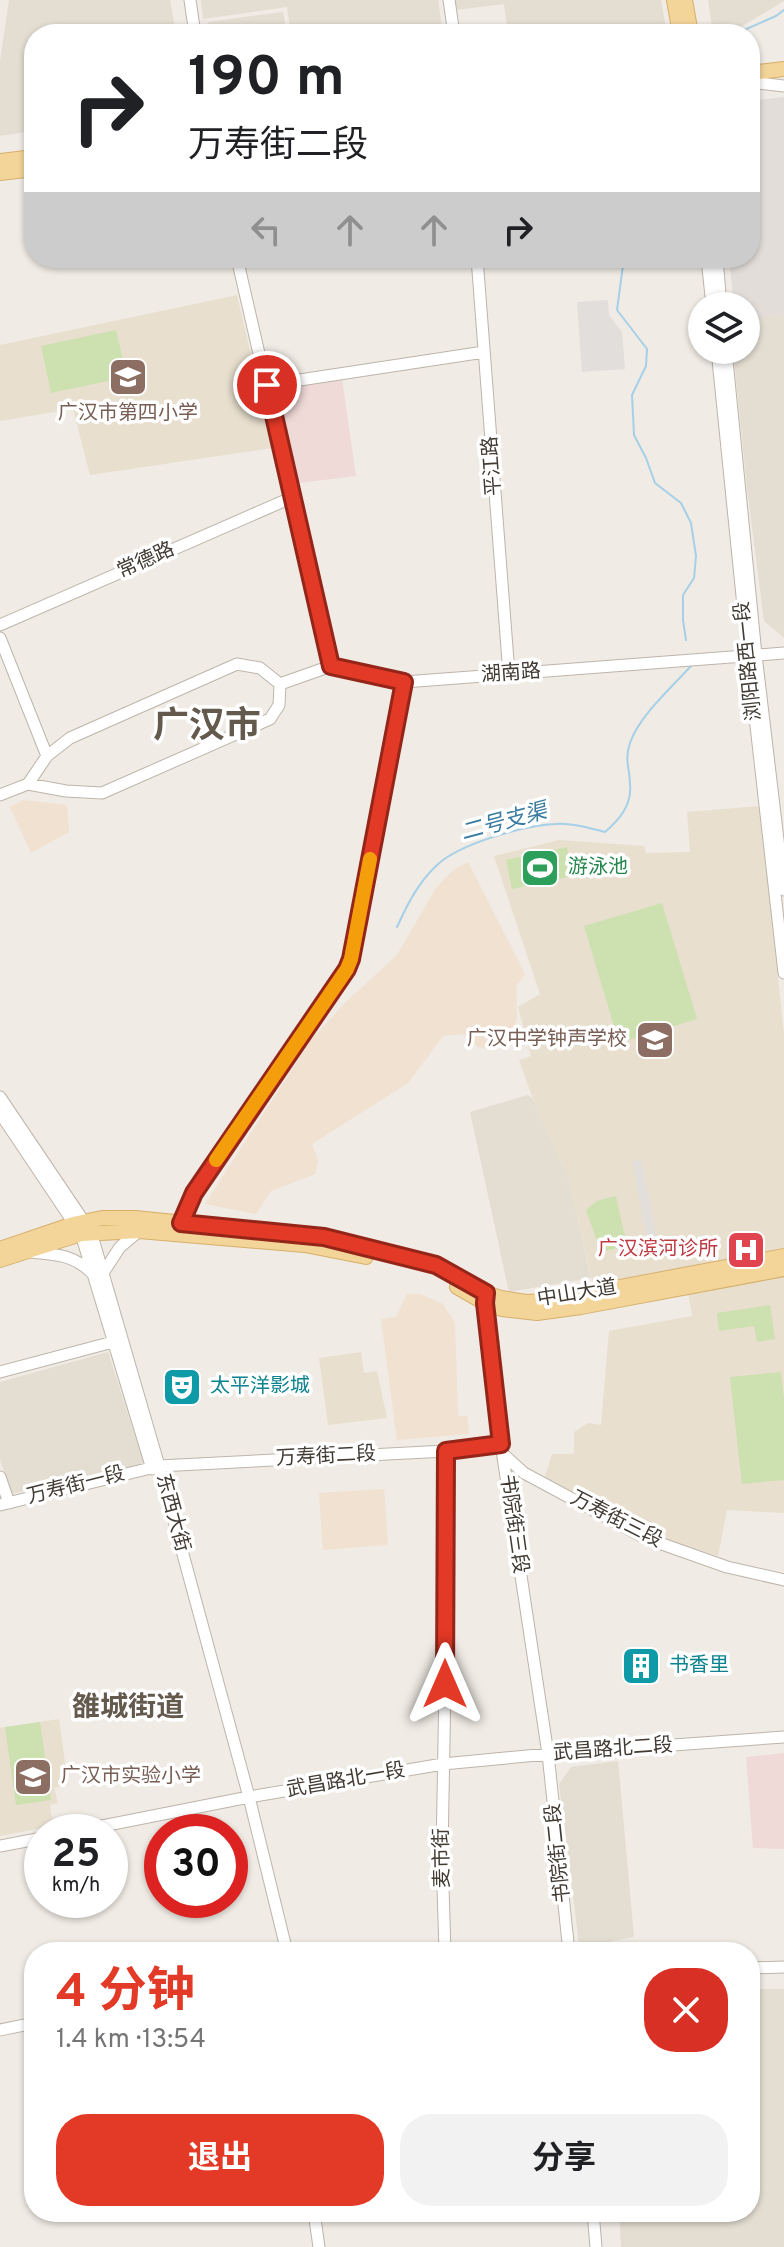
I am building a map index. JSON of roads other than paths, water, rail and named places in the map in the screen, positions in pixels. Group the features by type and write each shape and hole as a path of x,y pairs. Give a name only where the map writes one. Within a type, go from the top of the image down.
{"main road":[{"path":"674,0 678,24"},
{"path":"685,0 689,24"},
{"path":"760,71 784,69"},
{"path":"760,81 784,78"},
{"path":"0,161 24,158"},
{"path":"0,173 24,170"},
{"name":"中山大道","path":"0,1260 102,1218 135,1218 324,1237 436,1265 502,1309 537,1313 784,1269"},
{"name":"中山大道","path":"0,1249 82,1228 305,1245 431,1273 486,1298 526,1302 546,1301 784,1256"}],"street":[{"path":"190,0 194,24"},
{"path":"449,0 453,24"},
{"path":"760,69 784,61"},
{"path":"760,83 784,86"},
{"path":"239,268 331,666 280,684"},
{"name":"平江路","path":"478,268 509,674"},
{"path":"708,268 711,292"},
{"path":"718,268 720,292"},
{"path":"267,385 484,352"},
{"name":"浏阳路西一段","path":"719,364 779,859 784,973"},
{"path":"727,364 752,655"},
{"name":"常德路","path":"0,625 293,497"},
{"path":"0,638 47,756"},
{"name":"湖南路","path":"331,666 404,682 784,653"},
{"path":"28,784 47,756 70,738 237,664 260,668 280,684"},
{"path":"181,1223 194,1193 347,969 404,682"},
{"path":"0,795 28,784 102,793 270,719 279,705 280,684"},
{"path":"779,859 784,890"},
{"name":"东西大街","path":"0,1097 82,1228 98,1274 155,1467 284,1942"},
{"name":"东西大街","path":"0,1113 82,1228"},
{"path":"27,1251 70,1257 98,1274 120,1247 139,1231"},
{"name":"东西大街","path":"98,1274 113,1342 155,1467"},
{"name":"书院街三段","path":"486,1298 502,1449 548,1754"},
{"path":"0,1372 113,1342"},
{"name":"万寿街二段","path":"155,1467 502,1449"},
{"name":"万寿街三段","path":"502,1449 524,1473 645,1538 727,1567 784,1580"},
{"name":"麦市街","path":"445,1942 442,1854 446,1451"},
{"name":"万寿街一段","path":"4,1504 155,1467"},
{"path":"0,1477 4,1504"},
{"name":"武昌路北二段","path":"443,1764 784,1737"},
{"name":"书院街二段","path":"548,1754 568,1942"},
{"name":"武昌路北一段","path":"128,1821 443,1764"},
{"name":"东西大街","path":"245,1798 277,1942"},
{"path":"0,1846 24,1841"},
{"path":"760,1968 784,1967"},
{"path":"0,2030 24,2025"},
{"path":"315,2222 319,2247"},
{"path":"323,2222 326,2247"},
{"path":"594,2222 596,2247"}],"waterway":[{"name":"二号支渠","path":"758,24 784,10"},
{"name":"二号支渠","path":"623,268 617,310 647,349 646,366 632,395 634,435 655,483 681,503 691,523 696,556 694,578 683,595 686,640"},
{"name":"二号支渠","path":"397,927 409,903 436,866 475,843 543,825 569,824 605,832 620,817 629,799 627,754 634,733 657,702 691,666"}],"place":[{"name":"广汉市第四小学","path":"128,377"},
{"name":"游泳池","path":"540,868"},
{"name":"广汉中学钟声学校","path":"655,1040"},
{"name":"广汉滨河诊所","path":"746,1250"},
{"name":"太平洋影城","path":"182,1387"},
{"name":"书香里","path":"641,1666"},
{"name":"广汉市实验小学","path":"33,1777"}],"district":[{"name":"广汉市","path":"207,728"},
{"name":"雒城街道","path":"128,1709"}]}
